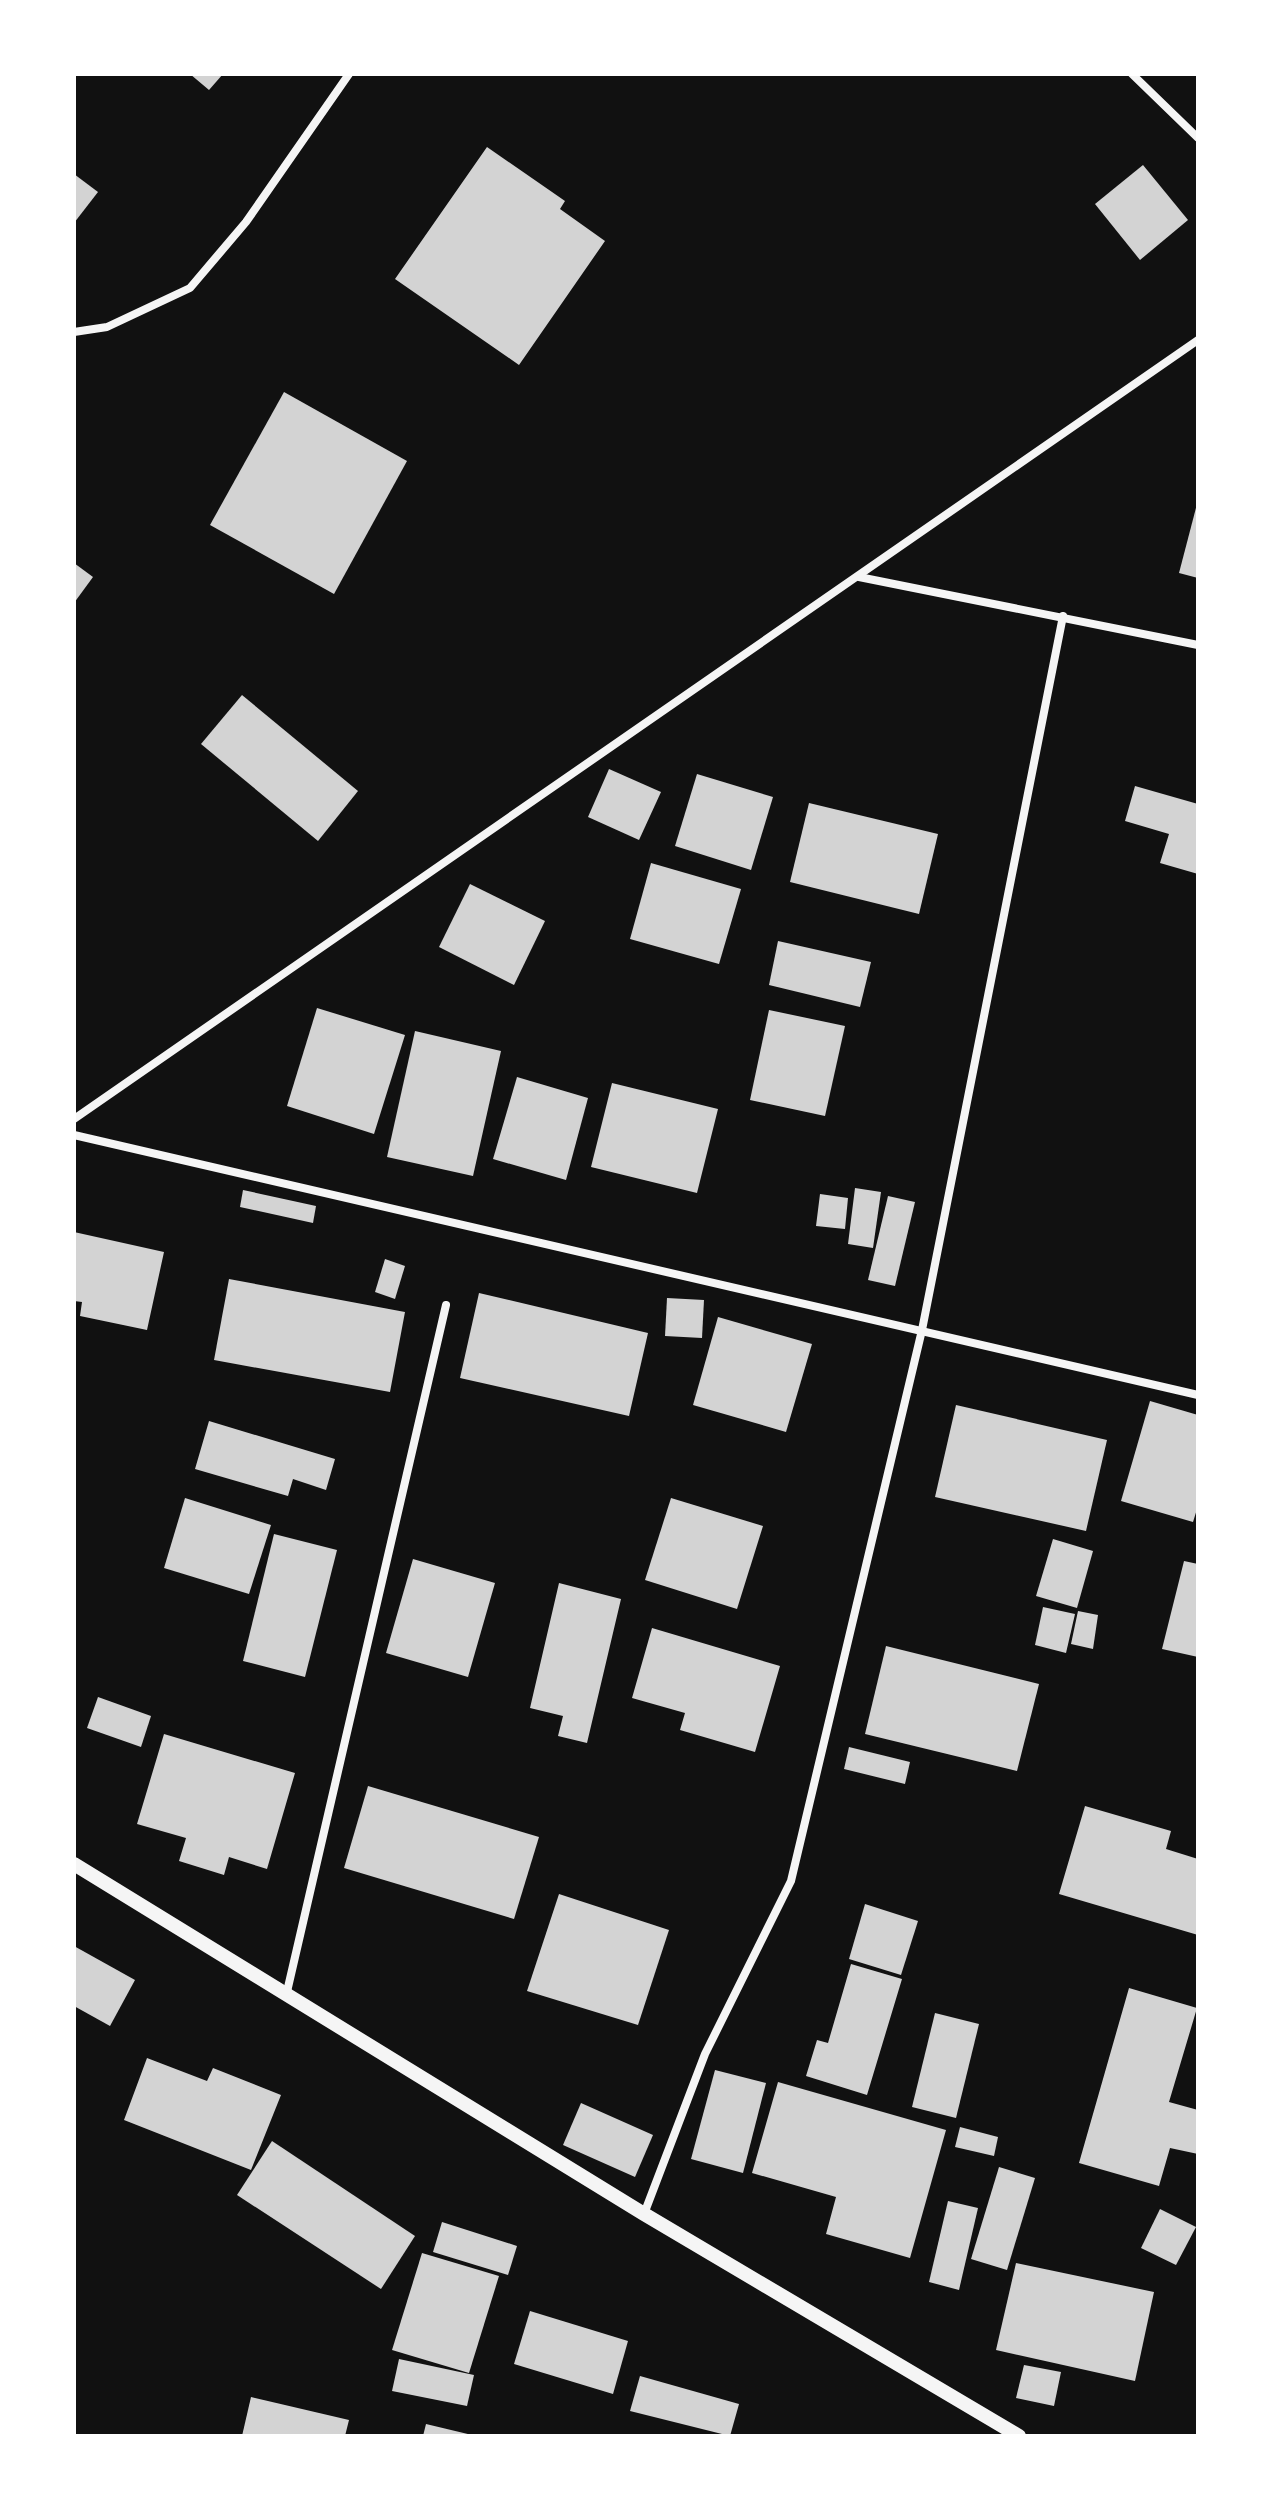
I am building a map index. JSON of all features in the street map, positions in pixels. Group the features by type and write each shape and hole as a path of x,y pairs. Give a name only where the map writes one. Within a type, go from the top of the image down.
{"street":[{"path":"74,332 107,327 190,288 246,222 349,74"},
{"path":"1132,74 1198,138"},
{"path":"74,1119 1198,340"},
{"path":"859,577 1198,645"},
{"path":"644,2214 705,2054 791,1881 922,1330 1063,616"},
{"path":"74,1135 1198,1395"},
{"path":"286,1997 446,1305"},
{"path":"74,1864 286,1997 644,2214 1019,2436"}],"building":[{"path":"190,74 223,74 209,90"},
{"path":"487,147 565,201 560,209 605,241 519,365 395,279"},
{"path":"1143,165 1188,220 1140,260 1095,204"},
{"path":"74,174 98,192 74,223"},
{"path":"284,392 407,461 334,594 210,525"},
{"path":"1198,504 1198,578 1179,573"},
{"path":"74,563 93,577 74,603"},
{"path":"242,695 358,791 318,841 201,744"},
{"path":"609,769 661,792 639,840 588,817"},
{"path":"697,774 773,797 751,870 675,846"},
{"path":"1135,786 1198,804 1198,874 1160,863 1169,834 1125,821"},
{"path":"809,803 938,834 919,914 790,882"},
{"path":"651,863 741,889 719,964 630,939"},
{"path":"470,884 545,921 514,985 439,947"},
{"path":"778,941 871,962 860,1007 769,985"},
{"path":"317,1008 405,1035 374,1134 287,1106"},
{"path":"769,1010 845,1026 825,1116 750,1100"},
{"path":"415,1031 501,1051 473,1176 387,1157"},
{"path":"517,1077 588,1098 566,1180 493,1159"},
{"path":"612,1083 718,1109 697,1193 591,1167"},
{"path":"855,1188 881,1192 873,1248 848,1244"},
{"path":"243,1190 316,1206 313,1223 240,1207"},
{"path":"820,1194 848,1198 845,1229 816,1226"},
{"path":"888,1196 915,1202 895,1286 868,1280"},
{"path":"74,1232 164,1252 147,1330 80,1316 82,1302 74,1301"},
{"path":"385,1259 405,1266 395,1299 375,1292"},
{"path":"229,1279 405,1312 390,1392 214,1360"},
{"path":"479,1293 648,1333 629,1416 460,1378"},
{"path":"667,1298 704,1300 702,1338 665,1336"},
{"path":"718,1317 812,1344 786,1432 693,1405"},
{"path":"1150,1401 1198,1415 1198,1506 1193,1522 1121,1501"},
{"path":"956,1405 1107,1440 1086,1531 935,1497"},
{"path":"209,1421 335,1459 326,1490 293,1479 288,1496 195,1469"},
{"path":"185,1498 271,1525 249,1594 164,1568"},
{"path":"671,1498 763,1526 737,1609 645,1580"},
{"path":"274,1534 337,1550 305,1677 243,1661"},
{"path":"1053,1539 1093,1551 1077,1608 1036,1596"},
{"path":"413,1559 495,1583 468,1677 386,1653"},
{"path":"1184,1561 1198,1564 1198,1657 1162,1649"},
{"path":"559,1583 621,1599 587,1743 558,1736 563,1716 530,1708"},
{"path":"1043,1607 1075,1614 1066,1653 1035,1645"},
{"path":"1078,1611 1098,1615 1093,1649 1071,1644"},
{"path":"652,1628 780,1666 755,1752 680,1730 685,1713 632,1698"},
{"path":"886,1646 1039,1684 1017,1771 865,1734"},
{"path":"98,1697 151,1716 141,1747 87,1728"},
{"path":"164,1734 295,1773 267,1869 229,1857 224,1875 179,1861 186,1838 137,1824"},
{"path":"849,1747 910,1762 905,1784 844,1769"},
{"path":"368,1786 539,1837 514,1919 344,1868"},
{"path":"1085,1806 1171,1831 1166,1849 1198,1859 1198,1935 1059,1894"},
{"path":"559,1894 669,1930 638,2025 527,1991"},
{"path":"865,1904 918,1921 901,1975 849,1959"},
{"path":"74,1946 135,1980 110,2026 74,2006"},
{"path":"851,1964 902,1979 867,2095 806,2076 817,2040 828,2043"},
{"path":"1129,1988 1197,2008 1169,2102 1198,2110 1198,2154 1170,2148 1159,2186 1079,2163"},
{"path":"935,2013 979,2024 956,2118 912,2107"},
{"path":"147,2058 207,2081 213,2068 281,2095 251,2170 124,2120"},
{"path":"715,2070 766,2083 743,2173 691,2159"},
{"path":"778,2082 946,2130 910,2258 826,2234 836,2197 752,2173"},
{"path":"581,2103 653,2135 635,2177 563,2145"},
{"path":"960,2127 998,2137 994,2156 955,2147"},
{"path":"272,2141 415,2236 381,2289 237,2195"},
{"path":"999,2167 1035,2178 1007,2270 971,2259"},
{"path":"948,2201 978,2208 959,2290 929,2282"},
{"path":"1160,2209 1196,2227 1176,2265 1141,2248"},
{"path":"442,2222 517,2246 508,2275 433,2252"},
{"path":"422,2253 499,2276 469,2373 392,2350"},
{"path":"1016,2263 1154,2292 1135,2381 996,2350"},
{"path":"530,2311 628,2341 613,2394 514,2364"},
{"path":"399,2359 474,2375 467,2406 392,2391"},
{"path":"1024,2365 1061,2372 1054,2406 1016,2398"},
{"path":"640,2376 739,2404 730,2436 630,2411"},
{"path":"251,2397 349,2420 345,2436 242,2436"},
{"path":"426,2424 472,2435 472,2436 423,2436"}]}
